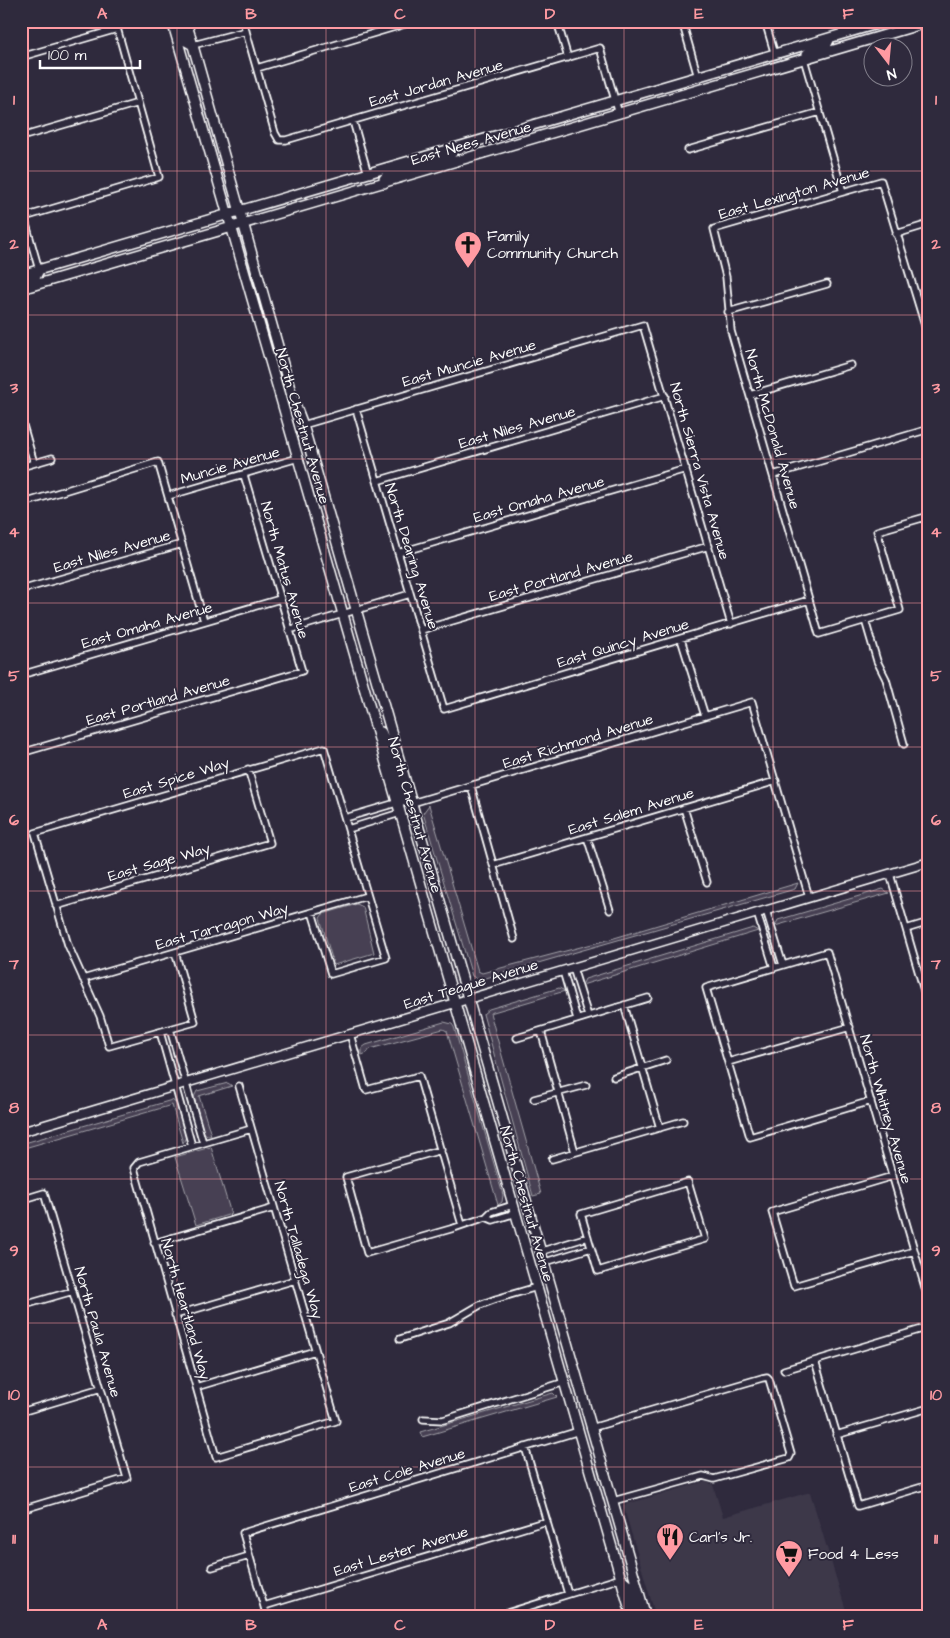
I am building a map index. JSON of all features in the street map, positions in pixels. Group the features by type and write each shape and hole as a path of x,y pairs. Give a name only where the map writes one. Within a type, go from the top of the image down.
{"main road":[{"name":"North Chestnut Avenue","path":"172,21 632,1617"},
{"path":"178,21 184,40 193,45"},
{"name":"North Chestnut Avenue","path":"186,21 292,396 412,803 539,1252 646,1617"},
{"name":"East Nees Avenue","path":"21,276 887,21"},
{"name":"East Nees Avenue","path":"21,289 929,22"},
{"path":"804,59 808,52 826,46 830,38"},
{"path":"384,183 384,179 389,174 440,159 468,144"},
{"path":"21,282 35,278 39,270"},
{"path":"282,402 290,408 294,420 302,425"},
{"path":"369,709 389,749 404,801 412,803"},
{"path":"514,1209 517,1205 522,1211 534,1248 542,1262"},
{"path":"565,1382 573,1388 583,1422 591,1428"},
{"path":"579,1431 588,1438 604,1491 613,1501"},
{"path":"621,1578 630,1586 639,1617"}],"street":[{"path":"39,270 23,217 159,177 115,21"},
{"path":"243,21 257,68 415,21"},
{"path":"557,21 568,58"},
{"path":"682,21 698,77"},
{"path":"765,21 775,55"},
{"path":"21,57 117,29"},
{"path":"193,45 246,31"},
{"name":"East Jordan Avenue","path":"257,68 275,133 279,140 286,140 353,121 600,48 615,101"},
{"path":"804,59 843,192"},
{"path":"615,101 619,114"},
{"path":"21,137 138,103"},
{"path":"688,150 820,112"},
{"path":"353,121 368,174"},
{"name":"East Lexington Avenue","path":"714,229 881,180 896,234"},
{"path":"929,224 896,234 929,339"},
{"name":"North McDonald Avenue","path":"714,229 726,277 728,312 819,634 865,620"},
{"path":"728,312 827,284"},
{"name":"East Muncie Avenue","path":"302,425 643,325"},
{"name":"North Sierra Vista Avenue","path":"643,325 731,624"},
{"path":"750,394 851,365"},
{"name":"East Niles Avenue","path":"377,481 665,396"},
{"name":"North Dearing Avenue","path":"356,410 444,709"},
{"path":"21,418 34,463"},
{"path":"773,475 929,429"},
{"path":"21,467 52,458"},
{"name":"Muncie Avenue","path":"21,504 158,462 168,496 298,458"},
{"name":"East Omaha Avenue","path":"398,553 686,469"},
{"name":"North Matus Avenue","path":"244,474 302,672"},
{"path":"168,496 204,621"},
{"path":"904,744 886,679 877,661 865,620 900,610 877,531 929,516"},
{"name":"East Niles Avenue","path":"21,590 182,544"},
{"name":"East Portland Avenue","path":"421,630 709,546"},
{"path":"289,630 410,594"},
{"name":"East Omaha Avenue","path":"21,676 280,599"},
{"name":"East Quincy Avenue","path":"444,709 809,600"},
{"path":"681,638 705,716"},
{"name":"East Portland Avenue","path":"21,753 302,672"},
{"name":"East Richmond Avenue","path":"412,803 752,702 776,781"},
{"name":"East Spice Way","path":"56,906 35,833 324,748 345,818"},
{"name":"East Sage Way","path":"56,906 270,843 248,769"},
{"path":"776,781 810,897"},
{"name":"East Salem Avenue","path":"493,865 776,781"},
{"path":"471,786 514,939"},
{"path":"312,912 331,974 386,958 345,818 396,803"},
{"path":"684,808 707,882"},
{"path":"375,809 378,820"},
{"path":"348,829 400,813"},
{"path":"587,837 610,910"},
{"name":"East Teague Avenue","path":"21,1132 929,862"},
{"path":"890,874 928,1004"},
{"name":"East Tarragon Way","path":"83,980 367,896"},
{"path":"56,906 68,945 100,1016 109,1046 195,1022 175,952"},
{"path":"766,910 783,965 706,988 750,1137 871,1101"},
{"path":"757,913 774,968"},
{"path":"906,929 929,922"},
{"name":"North Whitney Avenue","path":"783,965 827,952 929,1301"},
{"path":"573,968 588,1016"},
{"path":"563,971 578,1019"},
{"path":"572,1000 582,997"},
{"path":"517,1038 648,998"},
{"path":"624,1005 660,1128"},
{"path":"728,1062 850,1027"},
{"path":"170,1029 203,1144"},
{"path":"541,1030 575,1152"},
{"path":"160,1032 192,1146 251,1130"},
{"path":"350,1034 366,1090 418,1076 462,1225"},
{"path":"168,1060 178,1057"},
{"path":"614,1077 666,1060"},
{"path":"534,1099 586,1084"},
{"name":"North Talladega Way","path":"216,1457 336,1422 239,1086"},
{"path":"184,1118 195,1115"},
{"path":"552,1159 683,1120"},
{"name":"North Heartland Way","path":"192,1146 139,1162 134,1168 154,1244 216,1457"},
{"path":"441,1150 346,1178 367,1253 462,1225 486,1217 491,1212 514,1209"},
{"path":"892,1176 772,1212 794,1286 914,1251"},
{"path":"688,1182 705,1239 598,1271 591,1248 581,1214 688,1182"},
{"name":"North Paula Avenue","path":"21,1200 44,1193 128,1478 21,1510"},
{"path":"154,1244 274,1208"},
{"path":"539,1252 588,1237"},
{"path":"569,1243 572,1254"},
{"path":"542,1262 591,1248"},
{"path":"175,1315 295,1280"},
{"path":"400,1339 449,1323 496,1299 537,1287"},
{"path":"21,1306 73,1292"},
{"path":"784,1370 929,1327"},
{"path":"196,1387 315,1351"},
{"path":"815,1361 858,1506 929,1485"},
{"path":"591,1428 762,1378 767,1377 769,1379 791,1454 789,1458 714,1480 703,1476 613,1501"},
{"path":"423,1419 443,1420 565,1382"},
{"path":"21,1412 101,1388"},
{"path":"836,1436 929,1408"},
{"name":"East Cole Avenue","path":"249,1556 243,1533 579,1431"},
{"path":"525,1447 568,1594"},
{"name":"East Lester Avenue","path":"264,1606 546,1521"},
{"path":"212,1567 249,1556 267,1617"},
{"path":"494,1617 621,1578"}],"shaded area":[{"path":"429,805 478,971 482,973 611,939 798,883 795,889 479,980 472,976 423,813"},
{"path":"883,889 889,893 775,926 778,920"},
{"path":"357,904 363,907 374,953 334,965 320,918 323,914"},
{"path":"753,928 758,931 582,985 585,979"},
{"path":"559,988 565,991 490,1013 541,1194 533,1196 483,1014 489,1009"},
{"path":"444,1022 452,1024 454,1027 503,1195 502,1202 498,1205 447,1031 443,1029 370,1049 362,1055 362,1048 366,1045"},
{"path":"228,1083 232,1086 199,1096 211,1135 207,1135 203,1132 194,1097 197,1091"},
{"path":"172,1100 177,1104 186,1137 183,1143 172,1105 21,1149 21,1144"},
{"path":"211,1147 231,1214 196,1225 175,1157"},
{"path":"553,1393 557,1397 422,1437 420,1432"},
{"path":"706,1481 713,1485 723,1517 810,1492 848,1617 656,1617 623,1505"}],"place":[{"name":"Family Community Church","path":"468,269"},
{"name":"Carl's Jr.","path":"670,1561"},
{"name":"Food 4 Less","path":"789,1578"}]}
